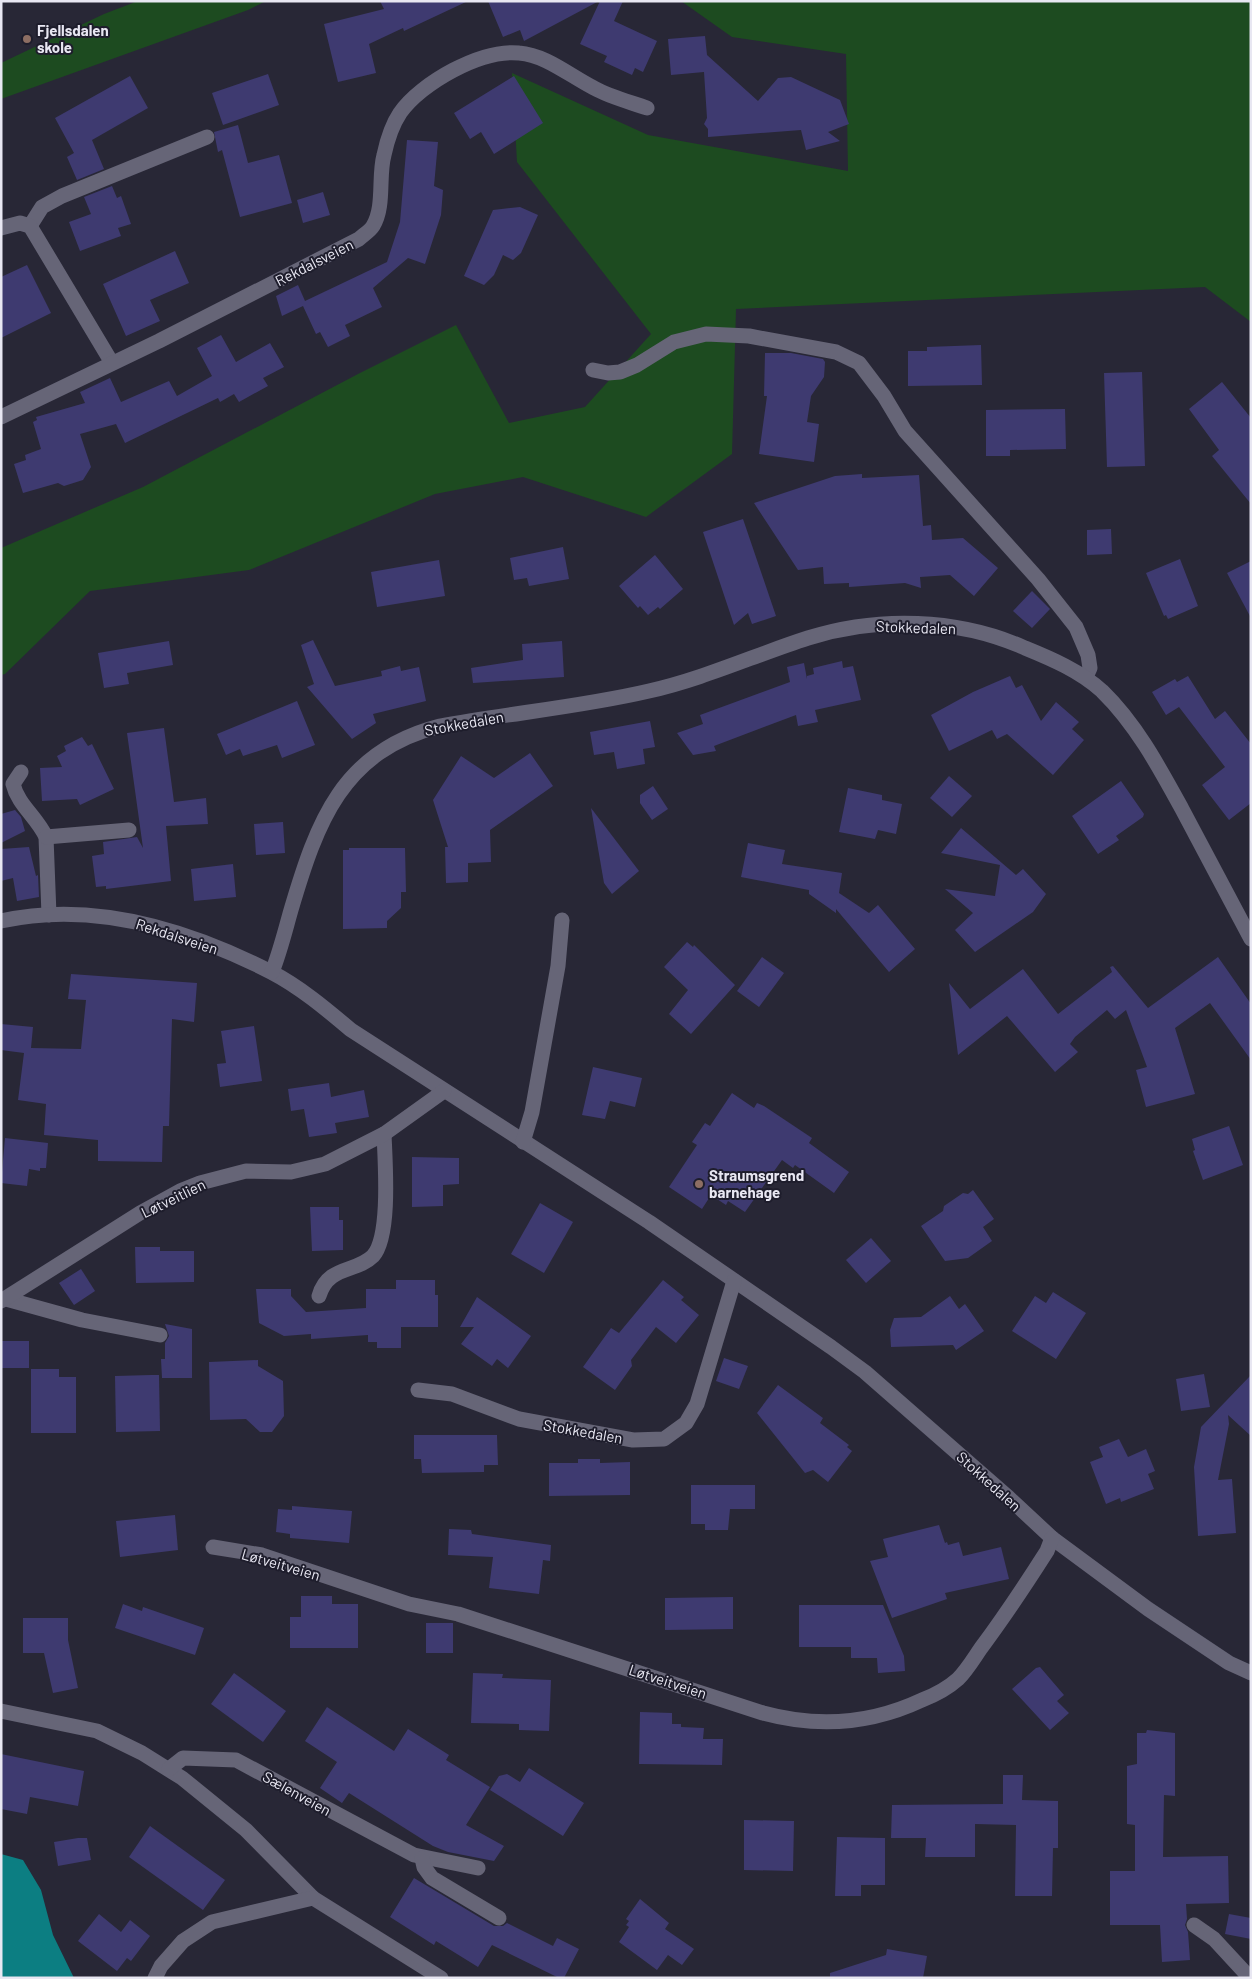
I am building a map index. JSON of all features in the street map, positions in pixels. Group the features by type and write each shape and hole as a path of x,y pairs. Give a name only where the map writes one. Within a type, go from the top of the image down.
{"street":[{"name":"Rekdalsveien","path":"1,417 159,342 359,239 373,226 379,205 383,156 391,131 400,114 421,90 454,71 490,55 519,53 544,60 595,89 647,108"},
{"path":"30,226 42,207 62,196 207,137"},
{"path":"1,228 20,223 30,226 112,363"},
{"path":"593,370 608,373 620,372 637,365 674,342 686,337 706,334 749,336 836,352 859,363 884,396 905,431 1038,579 1076,627 1088,655 1090,668 1086,677"},
{"name":"Stokkedalen","path":"1251,939 1141,738 1120,710 1086,677 1011,641 981,632 924,624 868,626 811,637 651,691 468,721 416,732 383,749 353,774 342,788 316,834 272,972 311,998 351,1030 734,1281 865,1372 1052,1538 1148,1609 1229,1663 1251,1673"},
{"path":"21,772 13,784 16,796 42,828 46,837 48,915"},
{"path":"46,837 129,830"},
{"name":"Rekdalsveien","path":"1,921 48,915 106,917 161,928 213,946 272,972"},
{"path":"523,1142 530,1120 554,989 562,920"},
{"name":"Løtveitlien","path":"4,1300 140,1214 180,1191 200,1183 246,1170 304,1170 325,1164 384,1134 444,1091"},
{"path":"319,1296 327,1279 372,1256 382,1240 385,1212 384,1134"},
{"name":"Stokkedalen","path":"418,1390 452,1394 519,1420 633,1440 664,1439 686,1423 698,1404 734,1281"},
{"name":"Løtveitlien","path":"4,1300 82,1320 160,1335"},
{"name":"Løtveitveien","path":"214,1547 262,1555 409,1604 467,1617 763,1713 804,1722 828,1723 877,1717 901,1710 933,1696 958,1678 1006,1614 1047,1551 1052,1538"},
{"path":"1,1711 98,1731 169,1769 246,1830 314,1898 441,1978"},
{"name":"Sælenveien","path":"169,1769 183,1758 236,1760 274,1779 324,1809 422,1858 478,1868"},
{"path":"422,1858 424,1867 432,1878 499,1918"},
{"path":"156,1978 161,1966 183,1941 212,1922 314,1898"},
{"path":"1194,1925 1214,1939 1250,1978"}],"shaded area":[{"path":"138,1 266,1 248,10 1,99 1,63 104,14"},
{"path":"681,1 1251,1 1251,322 1205,287 736,309 732,454 646,517 523,477 435,494 249,570 90,591 5,674 1,675 1,548 143,487 358,374 456,325 509,423 585,407 651,334 517,162 512,73 648,135 848,171 846,54 732,37"},
{"path":"1,1854 23,1860 41,1890 53,1935 74,1978 1,1978"}],"building":[{"path":"380,1 468,1 404,31 403,28 369,44 376,73 338,82 324,24 384,9"},
{"path":"488,1 599,1 524,41 520,30 503,37"},
{"path":"600,1 623,1 614,21 657,41 643,72 635,68 632,75 604,62 607,56 580,44"},
{"path":"705,36 707,55 758,101 778,78 791,77 840,100 849,124 828,132 840,141 806,150 801,130 708,137 708,129 704,124 707,118 704,72 671,75 668,39"},
{"path":"268,74 279,105 223,125 212,93"},
{"path":"130,76 148,108 92,140 104,169 77,180 67,157 74,153 55,118"},
{"path":"514,76 543,123 494,154 481,132 470,139 454,113"},
{"path":"238,125 248,163 279,155 292,203 240,217 222,150 218,152 214,132"},
{"path":"407,140 438,142 434,186 443,190 441,215 425,264 408,258 373,288 382,307 345,325 350,336 328,347 320,332 316,334 303,306 282,316 276,296 298,285 305,301 387,262 400,222"},
{"path":"112,186 117,198 121,196 131,224 118,228 121,236 80,251 69,222 91,214 84,197"},
{"path":"323,192 330,215 303,223 297,200"},
{"path":"520,207 538,215 521,253 513,260 503,255 494,275 484,285 464,276 493,210"},
{"path":"175,251 189,283 150,300 160,321 126,336 103,284"},
{"path":"27,265 51,313 1,338 1,277"},
{"path":"221,335 236,362 270,343 284,367 263,378 268,386 239,402 234,394 220,402 218,398 125,443 116,424 80,434 91,467 83,480 64,486 58,483 23,493 14,464 26,460 25,455 41,449 33,422 37,420 36,417 85,403 80,392 110,378 121,402 169,381 177,396 212,376 197,348"},
{"path":"981,345 982,385 908,386 908,351 927,351 927,347"},
{"path":"765,353 791,353 823,359 825,362 824,377 811,396 807,422 819,424 814,462 759,454 767,396 764,396"},
{"path":"1142,372 1145,466 1107,467 1104,373"},
{"path":"1222,382 1251,418 1251,504 1212,456 1219,450 1189,409"},
{"path":"1065,409 1066,449 1010,450 1010,456 986,456 986,410"},
{"path":"862,474 862,478 919,475 923,526 931,525 932,540 963,538 998,568 974,596 950,575 920,577 921,588 905,583 849,587 849,583 824,584 823,567 798,570 754,503 835,476"},
{"path":"743,519 776,616 752,624 748,613 734,625 703,532"},
{"path":"1111,529 1112,554 1087,555 1087,530"},
{"path":"563,547 569,579 529,586 527,578 514,580 510,558"},
{"path":"655,555 683,589 660,609 658,607 648,615 640,606 638,608 619,586"},
{"path":"1180,559 1198,606 1168,619 1166,615 1164,616 1146,573"},
{"path":"439,560 445,596 377,607 371,572"},
{"path":"1251,561 1251,618 1227,573"},
{"path":"1032,591 1050,609 1032,628 1013,611"},
{"path":"313,640 335,686 382,676 381,671 400,666 401,671 419,667 426,701 373,714 376,723 352,739 307,687 314,684 301,645"},
{"path":"169,641 173,665 127,673 129,684 104,688 98,653"},
{"path":"562,641 564,677 473,683 471,668 523,660 522,644"},
{"path":"842,661 843,668 853,666 861,700 815,710 818,722 798,726 796,715 714,746 716,751 693,755 677,733 703,724 700,715 790,682 787,667 804,663 807,679 807,676 814,674 813,668"},
{"path":"1010,676 1016,688 1022,685 1041,721 1056,702 1079,722 1072,729 1084,740 1053,775 1007,734 997,739 992,730 949,751 931,715 973,692"},
{"path":"1188,676 1215,719 1225,711 1251,744 1251,803 1229,820 1202,785 1225,767 1179,707 1166,715 1152,692 1175,679 1177,682"},
{"path":"297,701 315,745 282,758 277,745 243,756 240,749 226,755 217,734"},
{"path":"650,721 655,747 643,749 645,764 617,769 614,752 594,755 590,732"},
{"path":"164,728 174,802 206,798 208,824 166,826 171,881 106,889 106,886 96,887 92,856 104,854 103,842 137,837 143,848 127,733"},
{"path":"82,737 88,746 92,744 114,789 80,805 77,799 42,801 40,768 62,767 57,756 66,751 64,746"},
{"path":"530,753 553,786 490,830 491,862 468,863 468,882 446,883 445,847 448,847 433,800 461,756 494,778"},
{"path":"949,776 972,796 952,817 930,798"},
{"path":"1121,781 1144,814 1143,817 1116,836 1119,840 1098,854 1072,816"},
{"path":"653,786 668,809 652,820 640,803 640,795"},
{"path":"848,788 882,795 882,800 902,804 896,834 878,830 875,839 839,832"},
{"path":"591,808 639,871 612,894 604,883"},
{"path":"15,810 21,817 25,831 1,843 1,814"},
{"path":"283,822 285,853 256,855 254,824"},
{"path":"961,828 1016,875 1023,869 1046,894 1033,912 975,952 955,930 973,913 945,889 995,896 1000,865 941,853"},
{"path":"748,843 785,850 782,864 842,873 839,893 869,913 878,905 915,949 889,972 836,909 836,913 809,894 809,890 741,877"},
{"path":"29,847 36,876 38,875 39,897 17,901 13,878 1,881 1,849"},
{"path":"349,848 405,848 406,892 401,892 401,908 387,921 387,928 343,929 343,850 349,850"},
{"path":"233,864 236,897 194,901 191,869"},
{"path":"687,942 693,947 694,945 735,985 691,1034 669,1014 688,990 664,967"},
{"path":"762,957 784,973 759,1007 737,991"},
{"path":"1218,957 1251,1004 1251,1060 1210,1003 1175,1028 1195,1094 1146,1107 1136,1070 1147,1067 1126,1010 1115,1019 1107,1010 1075,1037 1070,1044 1078,1052 1055,1072 1007,1016 958,1055 949,983 970,1009 1023,969 1058,1014 1112,972 1110,967 1113,966 1148,1008"},
{"path":"71,974 197,983 194,1022 172,1019 169,1126 163,1126 162,1162 98,1161 98,1140 44,1135 46,1104 18,1100 24,1053 1,1050 1,1024 33,1027 31,1048 81,1049 86,1000 68,999"},
{"path":"254,1026 262,1081 220,1087 217,1064 226,1063 221,1031"},
{"path":"593,1067 642,1078 635,1107 610,1101 605,1119 582,1115"},
{"path":"329,1083 331,1097 364,1090 369,1117 335,1123 337,1133 309,1137 304,1109 291,1111 288,1089"},
{"path":"732,1093 754,1108 757,1103 764,1106 812,1138 809,1143 849,1172 834,1193 795,1165 793,1168 782,1160 745,1212 728,1201 726,1205 711,1195 702,1209 669,1187 697,1145 692,1142 705,1123 710,1126"},
{"path":"1229,1126 1243,1165 1203,1180 1193,1151 1195,1150 1192,1139"},
{"path":"5,1138 48,1143 46,1168 40,1168 40,1171 29,1169 27,1186 1,1183"},
{"path":"412,1157 459,1158 459,1184 443,1185 443,1206 412,1207"},
{"path":"973,1190 994,1219 983,1227 992,1241 968,1258 945,1261 921,1226 943,1211 944,1206 963,1193 968,1194"},
{"path":"540,1203 573,1222 544,1273 511,1254"},
{"path":"310,1207 339,1207 339,1220 343,1220 343,1250 312,1251"},
{"path":"871,1238 891,1261 866,1283 846,1260"},
{"path":"135,1247 160,1247 160,1251 194,1251 194,1282 136,1283"},
{"path":"81,1269 95,1291 74,1305 59,1283"},
{"path":"396,1280 435,1280 435,1295 438,1295 438,1327 401,1327 401,1348 377,1348 377,1342 368,1342 368,1335 311,1339 311,1334 284,1336 259,1323 256,1289 291,1289 291,1296 306,1312 366,1308 366,1289 396,1289"},
{"path":"663,1280 684,1297 681,1300 699,1315 676,1343 656,1327 631,1360 632,1366 615,1390 583,1367 611,1328 619,1333"},
{"path":"1053,1292 1086,1313 1056,1359 1012,1331 1035,1296 1046,1303"},
{"path":"950,1296 959,1309 965,1304 984,1331 956,1350 953,1345 891,1347 890,1330 894,1318 921,1317"},
{"path":"477,1297 531,1336 508,1368 497,1359 492,1366 461,1344 474,1327 460,1327"},
{"path":"165,1324 192,1329 192,1378 162,1378 161,1359 165,1359 165,1343 169,1336"},
{"path":"1,1341 29,1341 29,1368 1,1368"},
{"path":"724,1358 748,1366 739,1389 716,1381"},
{"path":"258,1360 258,1366 283,1381 284,1416 272,1432 260,1432 246,1419 210,1420 209,1362"},
{"path":"31,1369 59,1369 59,1377 76,1377 76,1433 31,1433"},
{"path":"1204,1374 1210,1407 1181,1411 1176,1379"},
{"path":"159,1375 160,1431 116,1432 115,1376"},
{"path":"1251,1375 1251,1436 1228,1415 1229,1424 1218,1480 1232,1479 1236,1533 1198,1536 1194,1467 1201,1427"},
{"path":"778,1385 823,1418 820,1423 849,1445 847,1447 852,1451 828,1482 813,1470 805,1473 757,1413"},
{"path":"414,1435 497,1435 498,1465 484,1465 484,1472 422,1473 421,1459 414,1459"},
{"path":"1119,1439 1128,1457 1146,1449 1155,1471 1148,1474 1154,1489 1121,1502 1120,1498 1106,1504 1090,1462 1103,1457 1099,1447"},
{"path":"578,1459 600,1459 600,1463 630,1462 630,1495 549,1496 549,1463 578,1463"},
{"path":"691,1485 755,1485 755,1509 730,1509 728,1530 705,1530 705,1524 691,1524"},
{"path":"292,1506 352,1511 349,1543 290,1538 290,1534 276,1532 278,1509 292,1510"},
{"path":"175,1515 178,1550 120,1557 116,1521"},
{"path":"939,1525 945,1543 947,1542 948,1545 959,1542 963,1556 1001,1547 1009,1579 945,1593 947,1599 892,1618 870,1561 888,1557 883,1539"},
{"path":"449,1529 471,1530 472,1534 551,1545 550,1561 543,1560 539,1594 489,1588 493,1557 448,1555"},
{"path":"301,1596 332,1596 332,1604 358,1604 358,1648 290,1648 290,1617 301,1617"},
{"path":"733,1597 733,1629 665,1630 665,1598"},
{"path":"123,1604 142,1611 143,1607 204,1628 195,1655 115,1628"},
{"path":"799,1605 883,1605 904,1656 905,1671 878,1673 877,1658 851,1658 851,1647 799,1647"},
{"path":"23,1618 68,1618 68,1640 78,1688 53,1693 44,1653 23,1653"},
{"path":"426,1623 453,1623 453,1653 426,1653"},
{"path":"1040,1667 1064,1695 1057,1701 1069,1713 1050,1730 1012,1689 1036,1668"},
{"path":"234,1673 286,1711 263,1742 211,1704"},
{"path":"473,1673 503,1674 502,1678 551,1680 549,1731 519,1730 519,1724 471,1723"},
{"path":"327,1707 394,1751 408,1729 449,1755 446,1760 490,1787 466,1825 504,1846 494,1861 448,1852 433,1846 349,1793 342,1803 320,1788 337,1762 305,1741"},
{"path":"640,1712 672,1713 672,1724 681,1724 681,1727 704,1728 703,1739 723,1739 722,1765 639,1764"},
{"path":"1147,1730 1175,1733 1175,1796 1164,1795 1163,1857 1228,1856 1229,1903 1186,1904 1187,1919 1185,1925 1188,1932 1190,1960 1162,1962 1160,1925 1110,1925 1110,1871 1135,1871 1135,1825 1127,1824 1127,1766 1137,1764 1137,1733 1146,1733"},
{"path":"1,1754 84,1771 78,1806 30,1797 27,1814 1,1809"},
{"path":"529,1768 584,1803 563,1836 490,1790 499,1776 507,1774 520,1782"},
{"path":"1003,1775 1023,1775 1022,1800 1058,1801 1058,1848 1053,1848 1052,1896 1015,1896 1016,1825 975,1824 975,1857 925,1857 926,1838 891,1838 892,1805 1003,1804"},
{"path":"744,1820 794,1821 793,1871 744,1870"},
{"path":"150,1826 225,1880 203,1910 129,1857"},
{"path":"837,1837 885,1838 885,1885 861,1885 861,1896 835,1896"},
{"path":"87,1838 91,1860 58,1866 54,1842"},
{"path":"414,1878 494,1926 503,1926 507,1923 553,1946 557,1938 579,1949 564,1978 559,1978 492,1945 478,1967 436,1941 434,1945 390,1917"},
{"path":"640,1899 669,1923 665,1929 694,1949 682,1965 668,1955 657,1970 619,1942 629,1927 626,1925 629,1921 626,1919"},
{"path":"99,1914 121,1932 130,1920 150,1936 131,1961 127,1958 117,1971 78,1941"},
{"path":"1229,1914 1251,1918 1251,1939 1225,1934"},
{"path":"887,1949 927,1956 923,1978 830,1978 830,1973 886,1955"}],"place":[{"name":"Fjellsdalen skole","path":"27,39"},
{"name":"Straumsgrend barnehage","path":"699,1184"}]}
